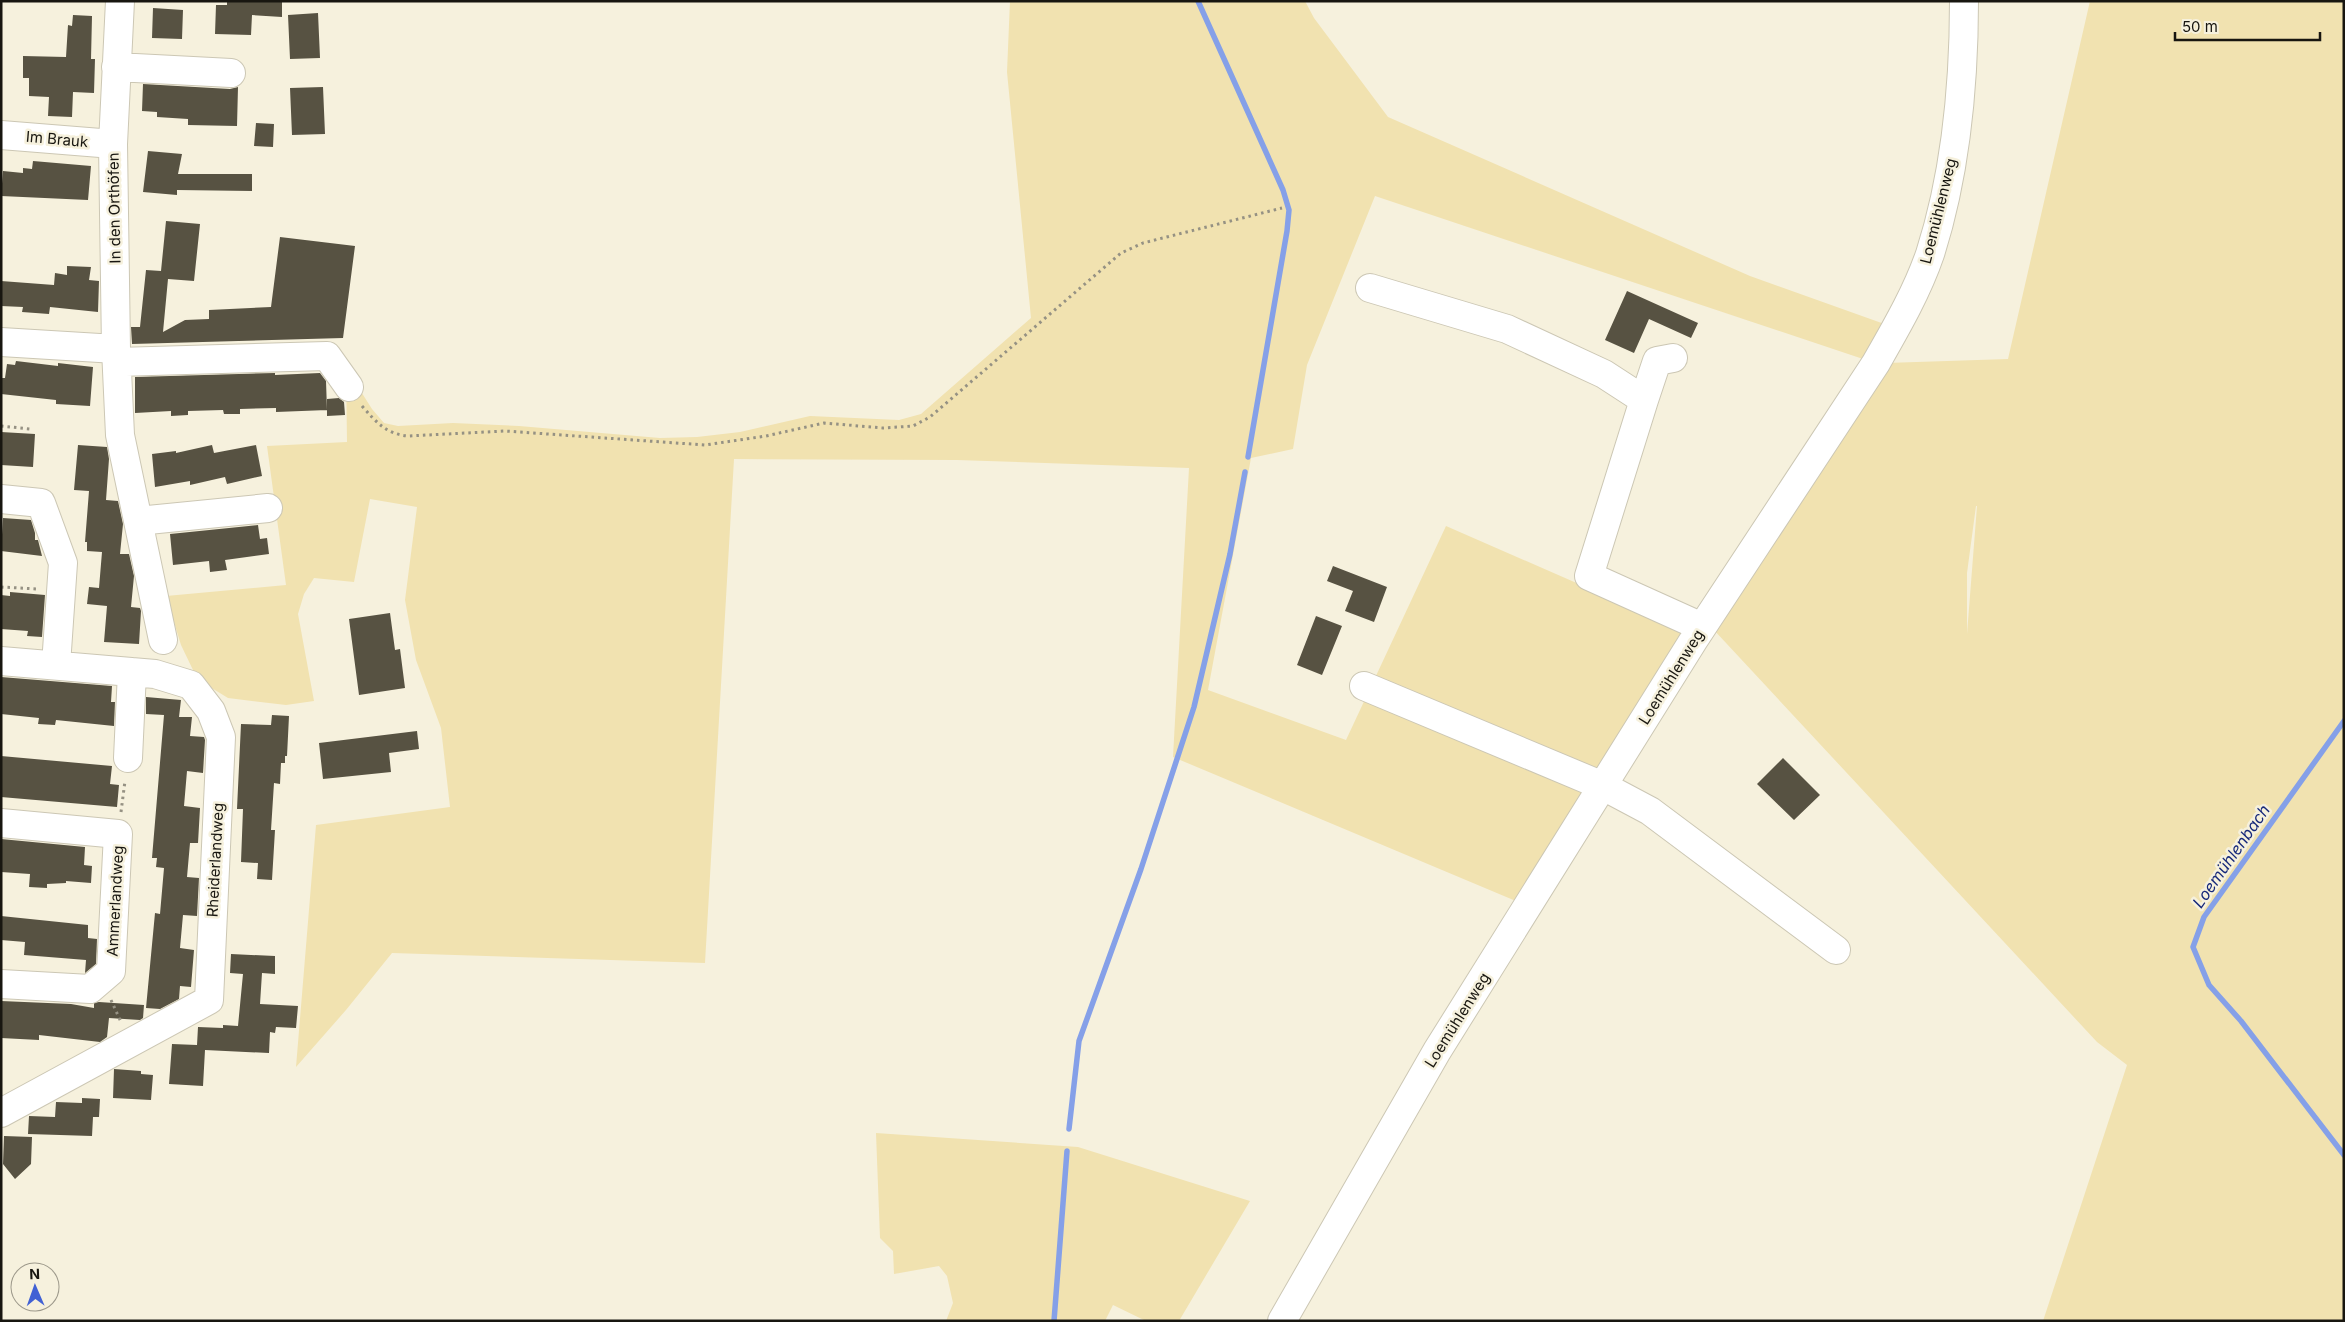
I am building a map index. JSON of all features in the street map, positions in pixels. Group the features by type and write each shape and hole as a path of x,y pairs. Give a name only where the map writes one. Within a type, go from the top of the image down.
{"street":[{"name":"In den Orthöfen","path":"120,1 113,144 116,356 120,435 163,640"},
{"name":"Loemühlenweg","path":"1282,1321 1437,1051 1702,627 1876,363 1902,318 1930,254 1951,170 1961,83 1964,1"},
{"path":"116,67 231,73"},
{"name":"Im Brauk","path":"1,134 113,144"},
{"path":"1370,288 1507,329 1604,374 1644,400"},
{"path":"1,342 116,356 327,356 349,387"},
{"path":"1673,358 1657,361 1588,576 1702,627"},
{"path":"1,500 41,503 63,563 56,665"},
{"path":"138,521 268,508"},
{"name":"Rheiderlandweg","path":"1,661 155,674 191,685 211,711 221,737 209,1000 1,1113"},
{"path":"128,758 132,672"},
{"path":"1364,686 1603,786 1650,811 1836,950"},
{"name":"Ammerlandweg","path":"1,823 118,834 112,971 101,980"},
{"path":"1,984 90,989 101,980"}],"path":[{"path":"349,387 377,424 394,434 408,436 505,431 705,445 766,436 824,423 883,428 913,426 930,417 1121,253 1143,243 1282,208"},
{"path":"1,426 30,429"},
{"path":"1,587 61,591"},
{"name":"Ammerlandweg","path":"118,834 128,758"},
{"path":"101,980 131,1042"}],"shaded area":[{"path":"1010,1 1305,1 1314,18 1388,117 1750,276 1890,326 1869,361 1375,196 1307,365 1293,449 1251,458 1208,690 1346,740 1446,526 1693,634 1523,904 1173,757 1189,468 957,460 734,459 705,963 392,953 346,1010 296,1067 316,825 450,807 441,728 416,660 405,600 417,507 370,499 354,582 314,578 304,594 298,614 314,701 286,705 228,698 210,687 193,670 181,645 166,596 286,585 267,446 347,442 346,368 372,409 384,423 398,426 453,423 519,426 660,438 697,437 740,432 810,416 899,420 921,414 1031,318 1007,72"},
{"path":"2090,1 2344,1 2344,1321 2043,1321 2127,1065 2097,1042 1713,629 1886,363 2008,359","holes":["1977,506 1967,634 1967,573"]},
{"path":"876,1133 1078,1147 1250,1201 1179,1321 1146,1321 1113,1305 1105,1321 946,1321 953,1303 947,1276 939,1266 894,1274 893,1251 880,1238"}],"building":[{"path":"227,1 282,1 282,17 252,15 251,35 215,34 216,5 227,5"},
{"path":"153,8 183,10 182,39 152,38"},
{"path":"318,13 320,58 290,59 288,15"},
{"path":"73,15 92,16 91,59 95,59 94,93 73,92 72,117 48,116 49,97 29,96 29,78 23,78 23,56 66,57 68,25 72,26"},
{"path":"143,84 230,89 238,87 237,126 188,125 188,119 157,117 157,112 142,111"},
{"path":"323,87 325,134 292,135 290,88"},
{"path":"256,123 274,124 273,147 254,146"},
{"path":"148,151 182,154 178,174 252,174 252,191 177,190 177,195 143,192"},
{"path":"33,161 91,166 88,200 1,196 3,171 23,173 23,168 32,169"},
{"path":"166,221 200,224 194,281 168,279 163,332 185,320 209,319 209,310 271,307 280,237 355,246 343,338 132,344 131,327 140,327 146,270 161,271"},
{"path":"67,266 91,267 89,280 99,281 98,312 50,307 49,314 22,312 23,307 1,306 1,281 54,285 55,273 67,275"},
{"path":"1627,291 1698,323 1691,338 1649,319 1634,353 1605,340"},
{"path":"16,361 58,366 58,363 93,367 90,406 56,404 56,400 1,394 1,378 5,378 7,364 15,365"},
{"path":"275,373 275,375 320,373 326,381 327,410 276,412 276,408 240,409 240,414 224,414 223,410 188,411 188,415 171,416 171,411 135,413 135,377"},
{"path":"339,398 344,402 345,415 327,416 327,399"},
{"path":"1,432 35,434 33,467 1,465"},
{"path":"78,445 107,447 109,459 106,500 118,501 123,524 120,554 129,554 134,576 131,607 140,608 141,611 139,644 104,642 107,606 87,604 89,587 99,588 102,552 87,551 87,542 85,542 89,491 74,490"},
{"path":"212,445 214,453 256,445 262,476 227,484 225,477 190,485 190,481 155,487 152,454 176,451 176,453"},
{"path":"3,518 31,520 35,540 38,540 42,556 1,551"},
{"path":"258,525 260,539 267,538 269,554 225,560 227,570 210,572 209,561 173,565 170,534"},
{"path":"1333,566 1387,587 1374,622 1345,611 1353,591 1327,581"},
{"path":"10,592 45,595 42,637 27,636 28,631 1,629 1,595 10,596"},
{"path":"390,613 395,650 400,649 405,688 359,695 349,619"},
{"path":"1316,616 1342,626 1322,675 1297,665"},
{"path":"1,677 112,686 111,702 115,702 114,726 56,720 55,725 38,724 39,718 1,714"},
{"path":"146,697 181,700 179,717 192,717 190,736 204,737 205,740 203,773 187,771 184,806 200,808 198,843 190,843 187,877 199,878 197,916 183,915 180,948 194,950 191,987 180,986 179,999 160,1009 146,1008 155,913 160,914 164,868 156,867 157,858 152,858 164,715 146,714"},
{"path":"272,715 289,716 287,756 285,756 285,763 281,763 280,784 274,783 271,830 275,830 272,880 257,879 258,863 241,862 243,809 237,809 241,724 271,725"},
{"path":"417,731 419,749 389,753 391,772 323,779 319,743"},
{"path":"1,756 112,766 110,784 119,785 117,807 1,797"},
{"path":"1783,758 1820,795 1794,820 1757,784"},
{"path":"1,839 85,847 84,865 92,866 91,883 66,881 66,883 47,884 47,888 29,887 30,874 1,872"},
{"path":"1,916 88,925 88,938 97,939 96,964 85,973 86,960 24,955 25,942 1,940"},
{"path":"231,954 275,956 275,974 262,973 260,1004 298,1006 296,1028 276,1027 275,1033 270,1032 269,1053 205,1050 203,1086 169,1084 172,1044 197,1045 198,1027 223,1028 223,1025 238,1026 243,974 230,973"},
{"path":"1,1001 71,1004 94,1008 94,1003 99,1002 144,1005 143,1018 140,1020 109,1018 107,1037 100,1042 39,1035 39,1040 1,1038"},
{"path":"114,1069 141,1071 141,1074 153,1075 151,1100 113,1098"},
{"path":"82,1098 100,1099 99,1117 93,1117 92,1136 28,1134 29,1116 55,1117 56,1102 82,1103"},
{"path":"4,1136 32,1137 31,1164 15,1179 3,1164"}],"waterway":[{"path":"1198,1 1283,190 1289,210 1248,457"},
{"path":"1069,1129 1079,1041 1141,869 1194,707 1230,554 1245,472"},
{"name":"Loemühlenbach","path":"2344,721 2204,917 2193,947 2209,985 2241,1021 2344,1155"},
{"path":"1054,1321 1067,1151"}]}
